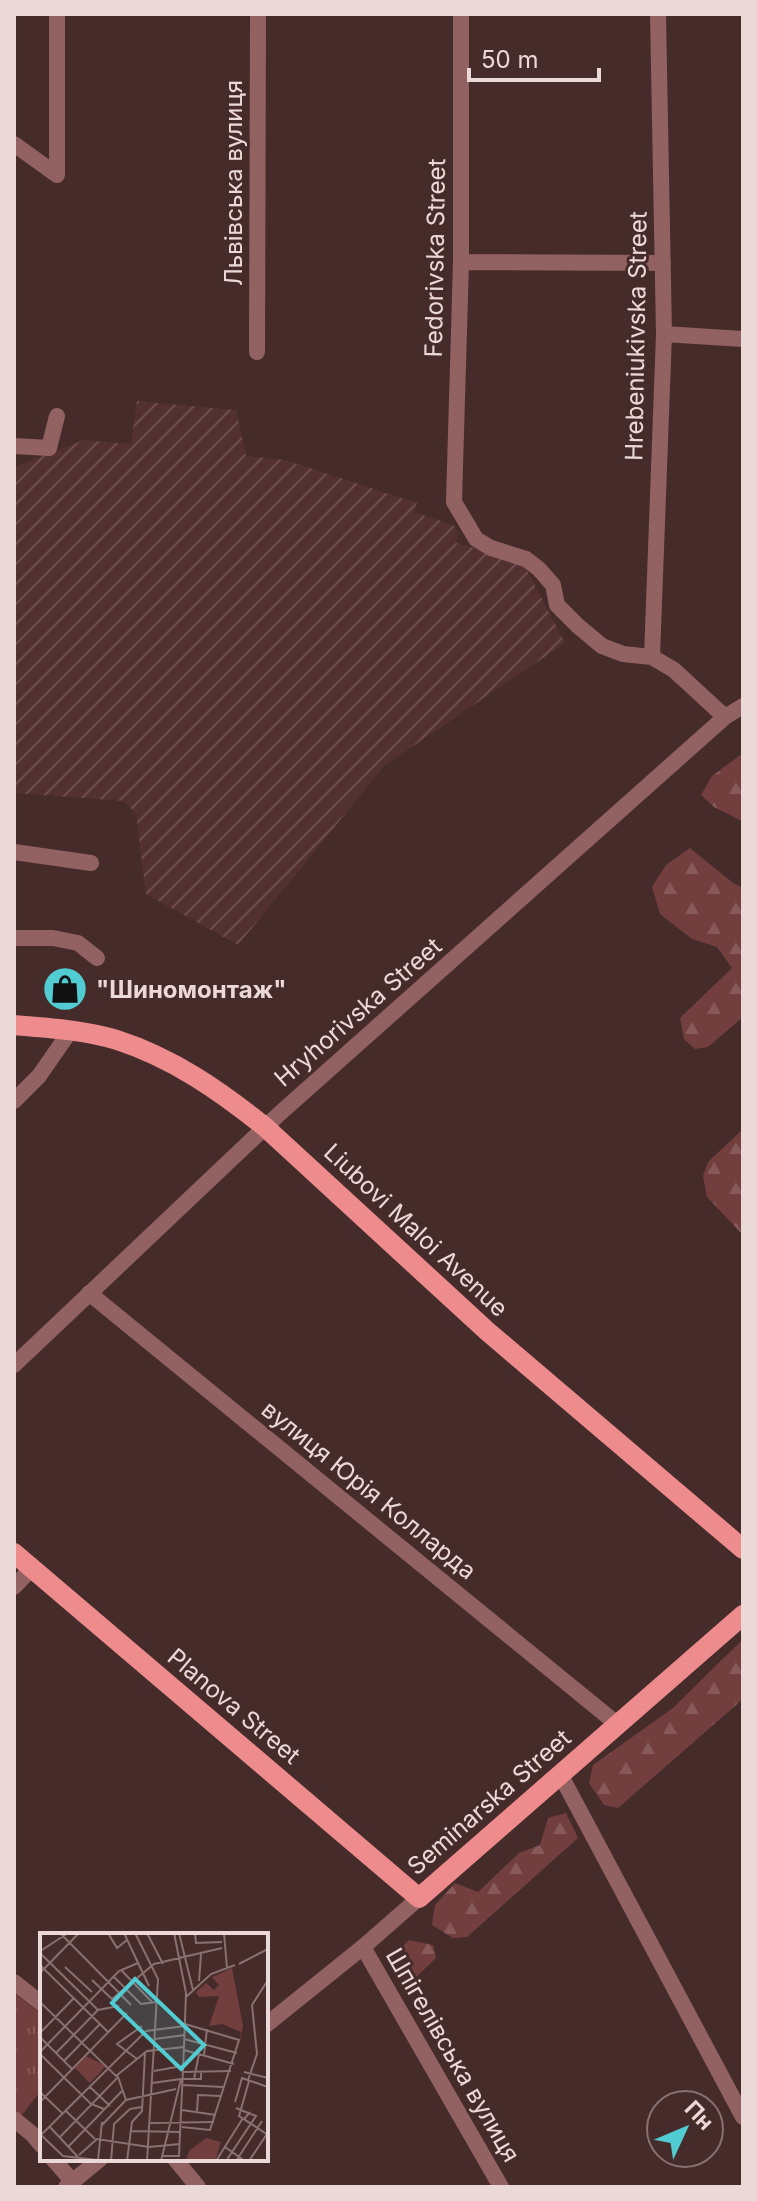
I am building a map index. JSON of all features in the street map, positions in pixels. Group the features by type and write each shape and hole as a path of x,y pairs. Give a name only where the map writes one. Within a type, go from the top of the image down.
{"main road":[{"name":"Liubovi Maloi Avenue","path":"14,1025 71,1030 116,1040 158,1055 213,1088 265,1127 487,1331 743,1549"},
{"name":"Planova Street","path":"14,1553 419,1898"},
{"name":"Seminarska Street","path":"419,1898 743,1615"}],"street":[{"path":"14,144 57,175 57,14"},
{"name":"Львівська вулиця","path":"257,352 258,14"},
{"name":"Fedorivska Street","path":"461,14 461,262 454,502 476,539 491,548 526,559 539,569 553,585 557,605 602,646 623,654 652,657"},
{"name":"Hrebeniukivska Street","path":"652,657 664,334 658,14"},
{"path":"461,262 663,263"},
{"path":"664,334 743,339"},
{"path":"14,446 49,448 57,416"},
{"path":"652,657 674,670 725,717"},
{"name":"Hryhorivska Street","path":"14,1365 265,1127 725,717 743,706"},
{"path":"14,852 91,863"},
{"path":"14,938 53,938 78,943 97,958"},
{"path":"14,1101 39,1076 71,1030"},
{"name":"вулиця Юрія Колларда","path":"89,1293 617,1724"},
{"path":"14,1587 32,1568"},
{"path":"560,1774 743,2117"},
{"name":"Seminarska Street","path":"268,2023 419,1898"},
{"name":"Шпігелівська вулиця","path":"363,1947 501,2187"},
{"path":"14,1982 40,2002"},
{"path":"14,2119 40,2144"},
{"path":"54,2161 70,2184 98,2161"},
{"path":"177,2161 198,2187"}],"shaded area":[{"path":"137,401 236,410 246,456 285,460 417,503 414,512 453,525 458,533 456,543 522,561 565,643 385,765 238,945 146,894 136,814 124,801 14,793 14,467 84,440 131,444"}],"green space":[{"path":"743,753 743,824 714,807 701,795 712,776"},
{"path":"690,848 743,888 743,1017 708,1047 695,1049 684,1039 680,1018 732,968 717,947 692,939 660,914 652,887 666,865"},
{"path":"743,1129 743,1235 707,1197 703,1176 708,1162"},
{"path":"743,1639 743,1699 618,1808 604,1805 589,1783 593,1765 673,1708"},
{"path":"566,1813 578,1838 467,1937 453,1938 432,1925 435,1905 455,1883 478,1892 519,1853 540,1845 548,1818"},
{"path":"409,1940 433,1945 436,1958 413,1980 405,1983 396,1978 388,1962"},
{"path":"14,1993 40,2013 40,2092 21,2116 14,2110"}],"place":[{"name":"\"Шиномонтаж\"","path":"65,989"}]}
